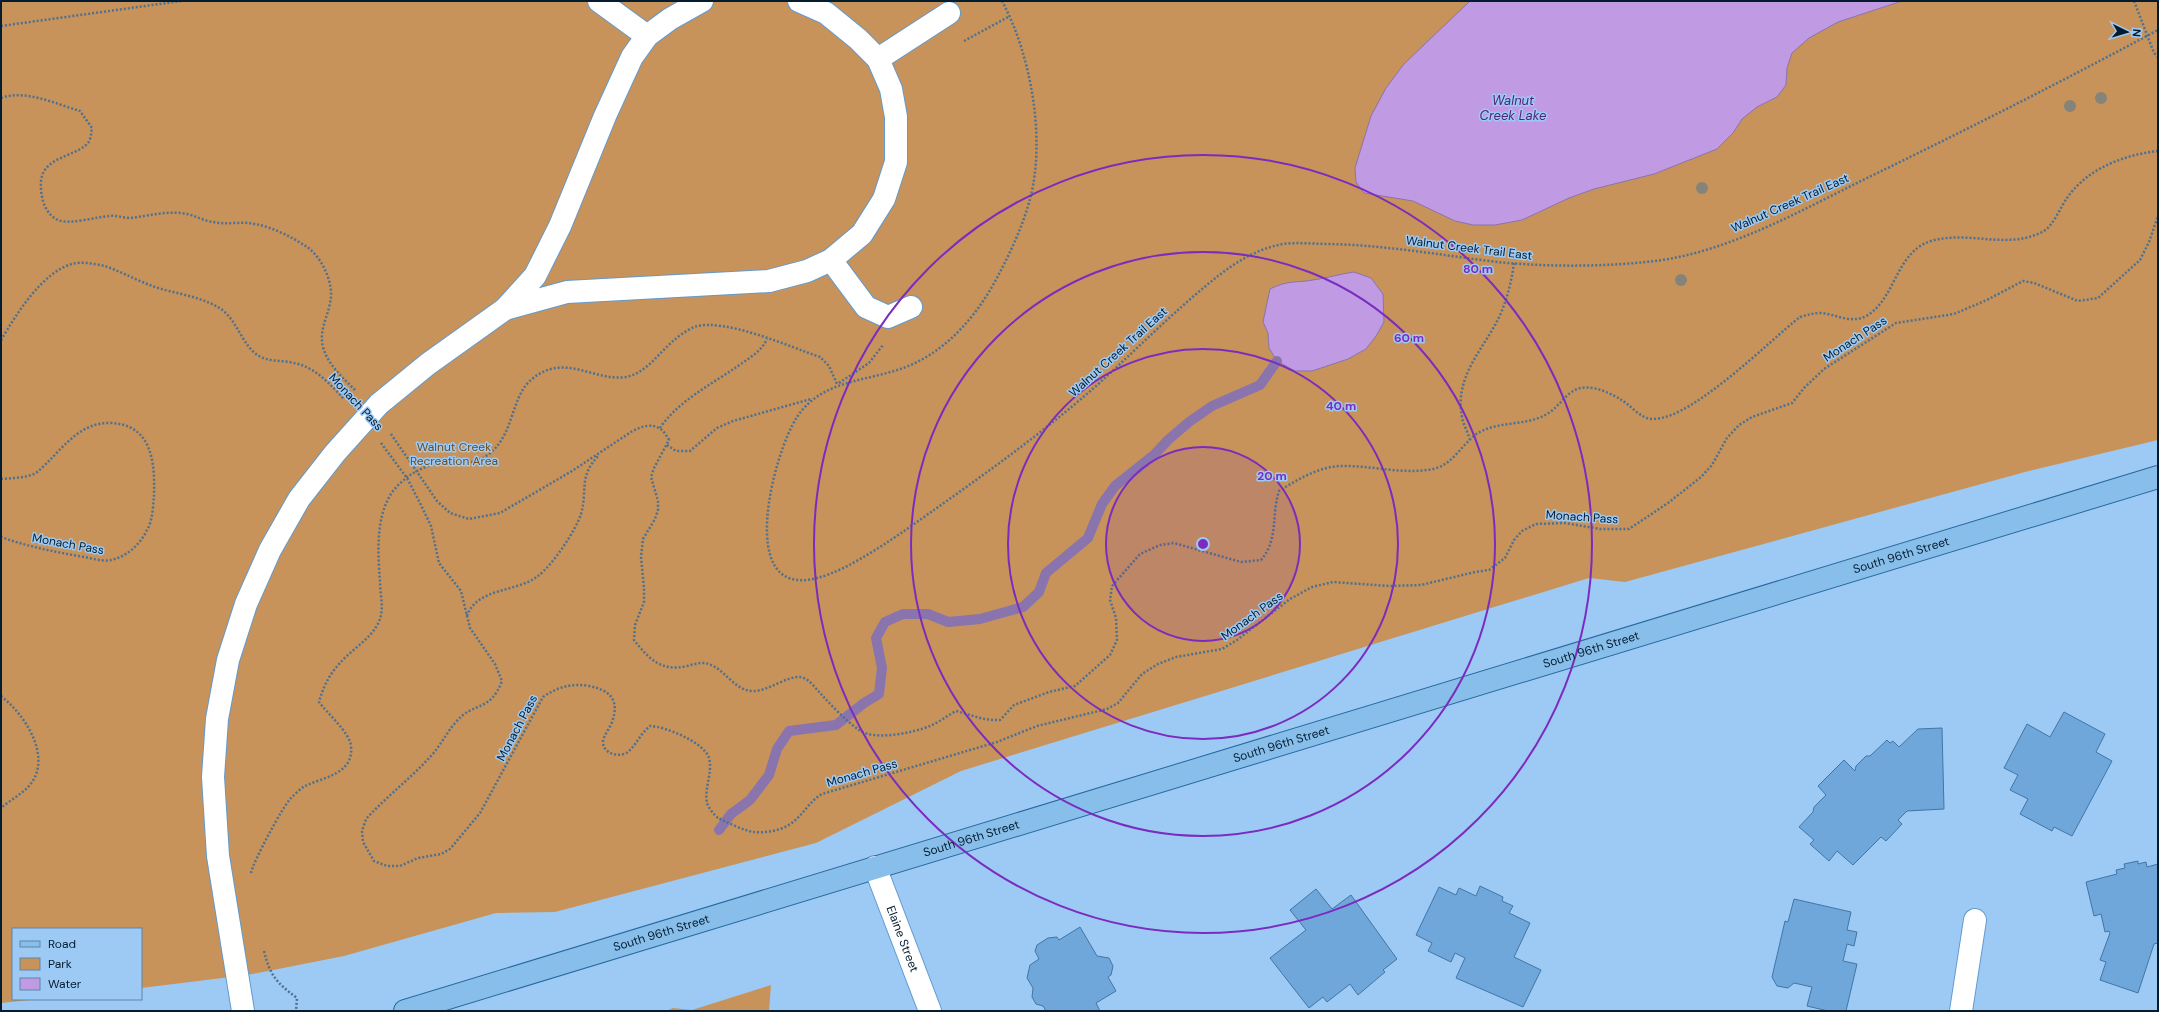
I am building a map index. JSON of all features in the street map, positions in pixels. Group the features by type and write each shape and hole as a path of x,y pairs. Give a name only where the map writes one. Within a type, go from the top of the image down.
{"main road":[{"name":"South 96th Street","path":"405,1011 2158,477"}],"street":[{"path":"599,1 647,36"},
{"path":"242,1011 218,856 213,777 217,719 228,660 246,604 270,550 299,499 335,453 379,404 428,364 505,309 536,276 560,226 605,116 632,57 647,36 670,19 702,1"},
{"path":"505,309 567,292 769,281 807,271 831,260 862,234 884,199 896,162 896,117 891,89 878,59 858,39 826,13 799,1"},
{"path":"878,59 949,13"},
{"path":"831,260 866,306 888,318 911,307"},
{"name":"Elaine Street","path":"875,867 930,1011"},
{"path":"1960,1011 1975,920"}],"path":[{"path":"1,26 181,1"},
{"name":"Walnut Creek Trail East","path":"1002,1 1010,16 1025,59 1033,104 1036,137 1035,170 1030,198 1015,242 993,287 969,320 942,346 916,363 883,374 837,384 806,404 793,424 778,455 767,526 768,549 773,566 784,575 798,581 815,579 829,574 856,560 910,527 1005,460 1094,388 1187,301 1235,262 1260,251 1280,245 1295,243 1365,245 1514,263 1564,266 1616,265 1669,259 1716,246 1778,221 2041,93 2158,30"},
{"path":"2134,1 2154,53 2158,57"},
{"path":"964,41 1010,16"},
{"name":"Monach Pass","path":"832,706 860,731 874,735 894,735 930,726 956,711 972,715 986,721 1000,720 1014,705 1049,692 1075,686 1110,655 1117,640 1116,618 1110,600 1112,586 1140,554 1160,546 1174,543 1241,562 1261,560 1271,545 1274,530 1273,512 1275,502 1279,491 1285,487 1308,475 1338,466 1418,470 1434,469 1444,465 1470,440 1489,428 1530,420 1547,414 1570,393 1577,389 1586,388 1610,393 1646,418 1654,420 1665,418 1709,393 1731,377 1800,317 1811,313 1822,313 1852,319 1866,316 1877,308 1900,268 1913,252 1930,241 1948,238 1997,241 2022,238 2043,232 2067,198 2089,174 2128,158 2158,152"},
{"name":"Monach Pass","path":"1,340 19,311 40,286 57,271 72,263 88,263 105,267 156,288 203,300 221,310 258,356 272,361 295,363 312,369 328,382 364,420 407,478 431,526 439,563 461,590 470,628 496,664 502,681 491,701 462,716 430,757 366,819 362,831 363,842 374,860 387,866 400,866 418,858 441,854 450,849 480,813 543,697 556,688 588,686 606,691 614,699 615,709 612,722 603,741 604,747 609,752 617,755 627,753 634,746 642,732 650,726 665,728 694,742 704,749 709,758 706,790 707,804 716,817 753,832 766,832 786,826 801,816 816,797 822,794 997,742 1037,726 1107,709 1118,702 1142,674 1152,667 1176,657 1222,648 1237,640 1290,599 1312,587 1333,582 1389,586 1421,585 1489,570 1504,558 1514,540 1522,531 1536,524 1565,523 1600,529 1629,529 1668,503 1701,477 1712,465 1727,438 1739,425 1752,417 1792,403 1804,388 1824,369 1896,323 1954,314 1987,300 2023,281 2034,283 2078,301 2098,298 2140,260 2149,242 2158,216"},
{"path":"1470,440 1462,416 1462,387 1468,367 1497,319 1511,286 1514,263"},
{"path":"252,879 251,872 258,855 289,800 304,787 341,772 349,760 351,745 342,728 319,702 323,686 331,675 340,663 368,636 379,620 382,606 378,545 382,514 393,492 411,473 430,465 462,464 480,459 495,448 509,427 519,397 531,379 547,370 566,367 606,376 625,377 639,372 679,336 695,327 726,326 820,357 829,366 837,384 869,363 881,349 887,335 888,318"},
{"path":"660,428 672,414 692,398 760,351 768,339"},
{"path":"667,445 676,451 690,451 717,428 733,421 813,399"},
{"name":"Monach Pass","path":"1,479 34,474 75,434 97,424 109,423 131,428 140,434 149,447 155,471 153,510 148,530 135,548 124,555 110,560 96,559 24,545 1,537"},
{"path":"467,617 471,606 484,596 518,585 538,576 557,555 572,534 581,515 587,471 603,451"},
{"path":"1,696 16,711 34,739 39,752 38,768 32,783 1,808"},
{"path":"263,947 267,962 277,982 297,998 296,1011"}],"green space":[{"name":"Walnut Creek Recreation Area","path":"1,1 2158,1 2158,440 2025,472 1625,582 1589,578 961,771 816,843 555,912 496,913 344,956 247,975 142,988 142,928 12,928 12,1000 30,1000 1,1003"},
{"path":"771,985 769,1011 666,1011 673,1008 692,1010"}],"water":[{"name":"Walnut Creek Lake","path":"1470,1 1902,1 1838,22 1809,38 1792,53 1787,68 1786,85 1777,97 1757,107 1742,119 1733,133 1717,149 1654,174 1594,189 1569,198 1522,220 1495,225 1473,225 1455,221 1413,201 1364,193 1356,182 1355,168 1371,116 1386,88 1404,64"},
{"path":"1354,272 1371,278 1383,294 1384,322 1366,349 1348,359 1312,371 1295,371 1277,361 1269,348 1268,333 1263,322 1270,289 1287,283 1307,281"}],"building":[{"path":"2064,712 2105,734 2096,752 2112,761 2072,836 2054,827 2052,831 2020,814 2028,799 2010,790 2018,775 2004,768 2027,724 2050,737"},
{"path":"1942,728 1944,809 1907,811 1898,820 1902,824 1886,841 1881,837 1853,865 1837,851 1829,861 1810,844 1814,840 1799,827 1813,812 1814,807 1826,795 1818,786 1844,760 1855,771 1856,766 1866,756 1870,756 1887,740 1890,743 1893,741 1899,747 1918,729"},
{"path":"2138,861 2138,864 2146,862 2147,867 2158,864 2158,943 2154,944 2138,993 2100,980 2106,962 2100,960 2110,933 2109,931 2105,932 2101,914 2094,916 2086,882 2117,874 2116,870 2125,868 2124,864"},
{"path":"1480,886 1503,897 1502,901 1513,906 1509,913 1530,923 1514,957 1541,970 1523,1007 1456,978 1465,958 1455,953 1451,962 1428,951 1432,943 1416,935 1439,887 1456,895 1459,888 1476,896"},
{"path":"1316,889 1332,909 1351,895 1397,959 1383,970 1385,972 1358,995 1350,984 1327,1002 1323,997 1309,1008 1270,958 1306,930 1290,910"},
{"path":"1794,899 1851,912 1847,930 1857,932 1854,946 1847,944 1843,961 1857,964 1846,1011 1828,1011 1807,1006 1812,987 1794,983 1788,988 1777,986 1772,977 1785,921 1788,922"},
{"path":"1080,927 1097,956 1109,958 1113,966 1111,975 1108,977 1116,991 1096,1003 1100,1011 1046,1011 1043,1006 1036,1004 1032,997 1033,988 1027,978 1030,965 1039,959 1035,951 1037,945 1048,938 1057,937 1059,940"}],"waterway":[{"path":"719,830 731,814 750,800 769,775 777,749 789,731 836,725 864,703 879,694 882,668 876,638 885,622 903,614 928,614 948,622 980,619 1023,607 1039,592 1046,573 1088,538 1102,504 1115,486 1154,455 1168,440 1189,422 1212,406 1260,385 1277,361"}]}
